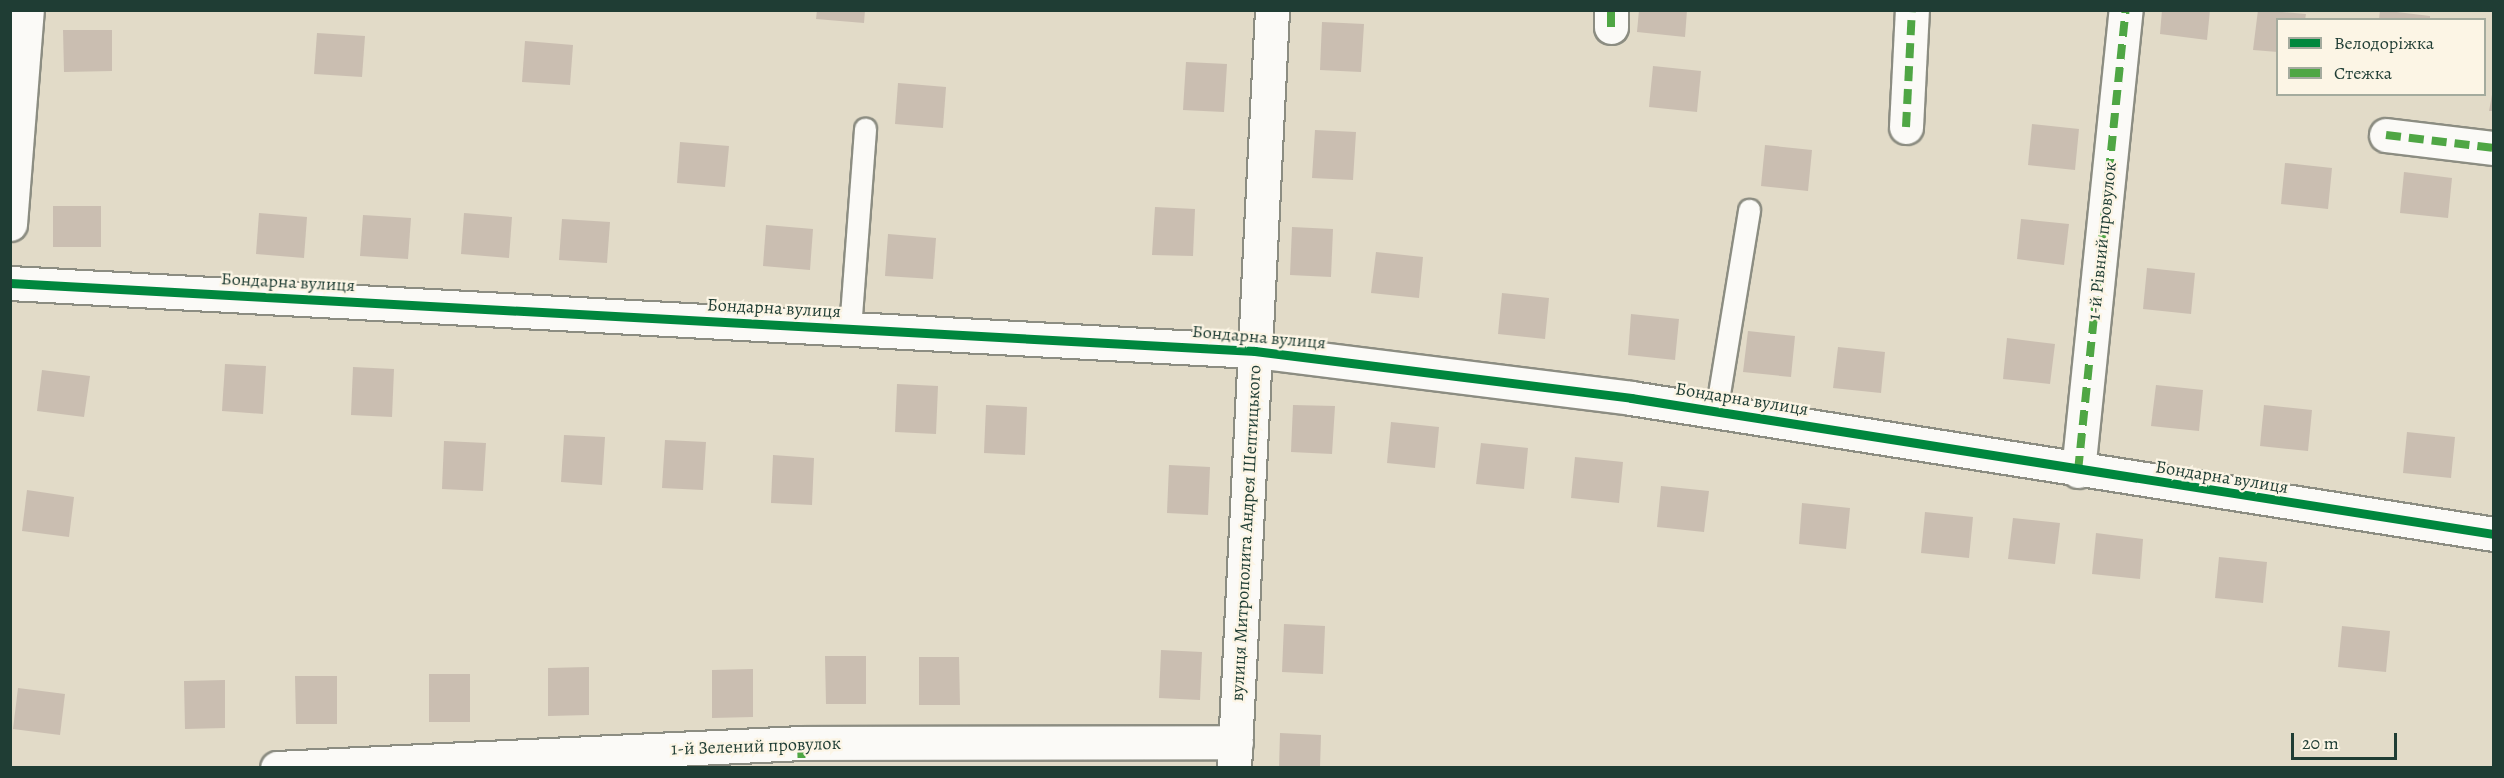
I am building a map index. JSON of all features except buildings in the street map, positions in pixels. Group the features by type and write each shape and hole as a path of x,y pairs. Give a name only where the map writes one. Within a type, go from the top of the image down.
{"street":[{"path":"10,224 27,10"},
{"name":"вулиця Митрополита Андрея Шептицького","path":"1235,755 1272,10"},
{"path":"1906,127 1911,10"},
{"name":"1-й Рівний провулок","path":"2078,471 2126,10"},
{"path":"2386,135 2493,148"},
{"name":"Бондарна вулиця","path":"10,283 1256,351 1716,412 2078,471 2493,534"},
{"name":"1-й Зелений провулок","path":"277,768 802,755 1235,755"}],"lane":[{"path":"850,329 865,129"},
{"path":"1716,412 1749,210"}],"marked path":[{"path":"1611,10 1611,27"},
{"path":"1906,127 1912,10"},
{"path":"2078,471 2126,10"},
{"path":"2386,135 2494,148"},
{"path":"801,743 802,768"}],"cycle path":[{"path":"10,283 1255,351 1631,398 2494,534"}]}
